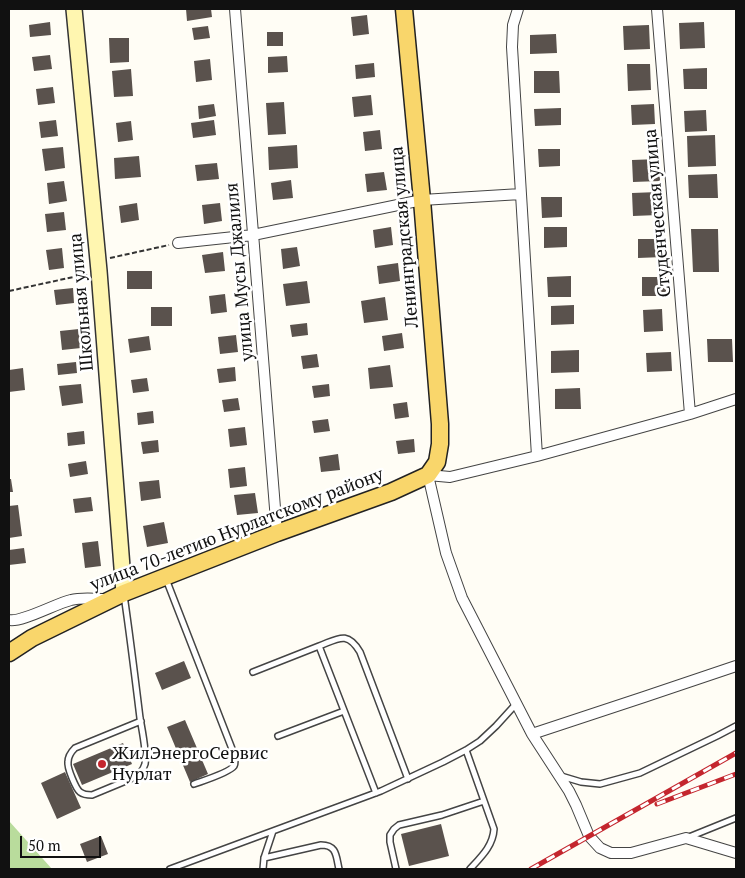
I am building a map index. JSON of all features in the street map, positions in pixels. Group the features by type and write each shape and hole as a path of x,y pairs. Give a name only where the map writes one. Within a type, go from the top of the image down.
{"main road":[{"name":"Ленинградская улица","path":"404,9 440,424 440,444 433,468"},
{"name":"улица 70-летию Нурлатскому району","path":"9,653 32,638 117,596 277,533 392,492 433,468"}],"street":[{"name":"Школьная улица","path":"74,9 99,266 117,596"},
{"name":"улица Мусы Джалиля","path":"235,9 277,533"},
{"name":"Студенческая улица","path":"657,9 690,414"},
{"path":"517,11 512,35 512,47 537,456"},
{"path":"178,243 253,235 422,200 521,194"},
{"name":"улица 70-летию Нурлатскому району","path":"433,468 450,477 537,456 690,414 736,399"},
{"path":"433,468 446,553 462,598 532,734 576,805 589,836 600,848 612,853 631,853 686,838 736,853"},
{"path":"9,620 12,621 25,617 72,600 117,596"},
{"path":"532,734 736,666"}],"lane":[{"path":"165,577 236,760 229,770 194,784"},
{"path":"117,596 141,721 144,765 139,774 133,778 92,795 82,794 78,790 67,764 71,752 75,748 141,721"},
{"path":"253,672 340,638 354,642 360,652 408,779"},
{"path":"319,646 376,793"},
{"path":"170,869 273,832 408,779 480,741 516,703"},
{"path":"278,736 344,711"},
{"path":"558,775 581,782 600,784 640,773 736,726"},
{"path":"466,750 494,829 493,838 489,846 470,869"},
{"path":"396,869 390,835 399,825 442,815 484,801"},
{"path":"686,838 736,818"},
{"path":"263,869 264,858 273,832"},
{"path":"264,858 328,845 336,852 339,869"}],"path":[{"path":"9,291 178,243"}],"green space":[{"path":"9,821 52,869 9,869"}],"building":[{"path":"186,9 211,9 212,17 187,21"},
{"path":"367,15 369,34 353,36 351,17"},
{"path":"50,22 51,35 30,37 29,25"},
{"path":"704,22 705,48 680,49 679,23"},
{"path":"649,25 650,49 624,50 623,26"},
{"path":"208,26 210,38 194,40 192,28"},
{"path":"267,32 283,32 283,46 267,46"},
{"path":"556,34 557,53 530,54 530,35"},
{"path":"109,38 129,38 129,62 110,63"},
{"path":"50,55 52,69 34,71 32,57"},
{"path":"287,56 288,72 268,73 268,57"},
{"path":"210,59 212,80 196,82 194,61"},
{"path":"374,63 375,77 356,79 355,65"},
{"path":"627,64 650,64 651,90 628,91"},
{"path":"707,68 707,89 684,89 683,69"},
{"path":"131,69 133,96 114,97 112,71"},
{"path":"534,71 559,71 560,93 534,93"},
{"path":"53,87 55,103 38,105 36,89"},
{"path":"371,95 373,115 354,117 352,97"},
{"path":"284,102 286,134 268,135 266,103"},
{"path":"214,104 216,116 199,119 198,106"},
{"path":"654,104 655,124 632,125 631,105"},
{"path":"561,108 561,125 535,126 534,109"},
{"path":"706,110 707,131 685,132 684,111"},
{"path":"56,120 58,136 41,138 39,122"},
{"path":"214,120 216,135 193,138 191,123"},
{"path":"131,121 133,140 118,142 116,123"},
{"path":"380,130 382,149 365,151 363,132"},
{"path":"715,135 716,166 688,167 687,136"},
{"path":"297,145 298,168 269,170 268,147"},
{"path":"63,147 65,168 45,171 42,149"},
{"path":"538,149 560,149 560,166 539,167"},
{"path":"139,156 141,177 115,179 114,158"},
{"path":"659,159 660,181 633,182 632,160"},
{"path":"217,163 219,179 197,181 195,165"},
{"path":"384,172 387,190 367,192 365,174"},
{"path":"717,174 718,198 689,198 688,175"},
{"path":"291,180 293,198 273,200 271,183"},
{"path":"64,181 67,201 49,204 47,183"},
{"path":"658,192 658,215 633,216 632,193"},
{"path":"541,197 562,197 562,217 542,218"},
{"path":"137,203 139,220 121,223 119,206"},
{"path":"220,203 222,221 204,224 202,205"},
{"path":"64,212 66,230 47,232 45,214"},
{"path":"391,227 393,245 375,248 373,230"},
{"path":"544,227 567,227 567,247 544,248"},
{"path":"691,229 718,229 719,272 693,272"},
{"path":"638,239 662,239 663,257 638,258"},
{"path":"297,247 300,266 283,269 281,249"},
{"path":"62,248 64,268 49,270 46,250"},
{"path":"223,252 225,271 205,273 202,255"},
{"path":"398,263 400,281 379,284 377,266"},
{"path":"127,271 152,271 152,289 127,289"},
{"path":"571,276 571,297 548,297 547,277"},
{"path":"642,277 666,277 666,296 642,296"},
{"path":"307,281 310,303 286,306 283,284"},
{"path":"73,288 74,303 56,305 54,290"},
{"path":"225,294 227,312 211,314 209,296"},
{"path":"385,297 388,320 364,323 361,301"},
{"path":"574,305 574,324 551,325 551,306"},
{"path":"151,307 172,307 172,326 151,326"},
{"path":"662,309 663,331 644,332 643,310"},
{"path":"307,323 308,335 292,337 290,325"},
{"path":"79,329 81,348 62,350 60,331"},
{"path":"402,333 404,348 384,351 382,336"},
{"path":"236,335 238,352 220,354 218,337"},
{"path":"149,336 151,350 130,353 128,339"},
{"path":"707,339 732,339 733,362 708,362"},
{"path":"579,350 579,372 551,373 551,351"},
{"path":"671,352 672,371 647,372 646,353"},
{"path":"317,354 319,367 303,369 301,356"},
{"path":"76,362 77,373 58,375 57,364"},
{"path":"390,365 393,387 370,389 368,368"},
{"path":"235,367 236,381 219,383 217,369"},
{"path":"23,368 25,390 9,392 9,370"},
{"path":"147,378 149,391 133,393 131,380"},
{"path":"81,384 83,403 62,406 59,386"},
{"path":"329,384 330,396 314,398 312,386"},
{"path":"580,388 581,409 555,409 555,389"},
{"path":"238,398 240,410 224,412 222,400"},
{"path":"407,402 409,417 395,419 393,404"},
{"path":"153,411 154,423 138,425 137,413"},
{"path":"328,419 330,431 314,433 312,421"},
{"path":"245,427 247,445 230,447 228,429"},
{"path":"84,431 85,444 68,446 67,433"},
{"path":"414,439 415,452 398,454 396,441"},
{"path":"158,440 159,452 143,454 141,442"},
{"path":"338,454 340,470 321,472 319,457"},
{"path":"86,461 88,474 70,477 68,464"},
{"path":"245,467 247,486 230,488 228,469"},
{"path":"9,479 11,479 13,492 9,492"},
{"path":"159,480 161,498 141,501 139,482"},
{"path":"255,493 258,513 237,515 234,495"},
{"path":"91,497 93,511 75,513 73,499"},
{"path":"18,505 22,536 9,538 9,506"},
{"path":"164,522 168,543 147,547 143,526"},
{"path":"98,541 101,566 85,568 82,543"},
{"path":"24,548 26,563 9,565 9,550"},
{"path":"184,661 191,678 162,690 155,673"},
{"path":"185,720 208,774 190,782 167,727"},
{"name":"ЖилЭнергоСервис Нурлат","path":"123,743 132,764 82,785 73,764"},
{"path":"65,772 81,808 57,819 41,783"},
{"path":"441,824 449,856 409,866 401,834"},
{"path":"101,836 108,854 87,862 80,844"}],"railway":[{"path":"531,869 736,753"},
{"path":"657,804 736,774"}],"place":[{"name":"ЖилЭнергоСервис Нурлат","path":"102,764"}]}
